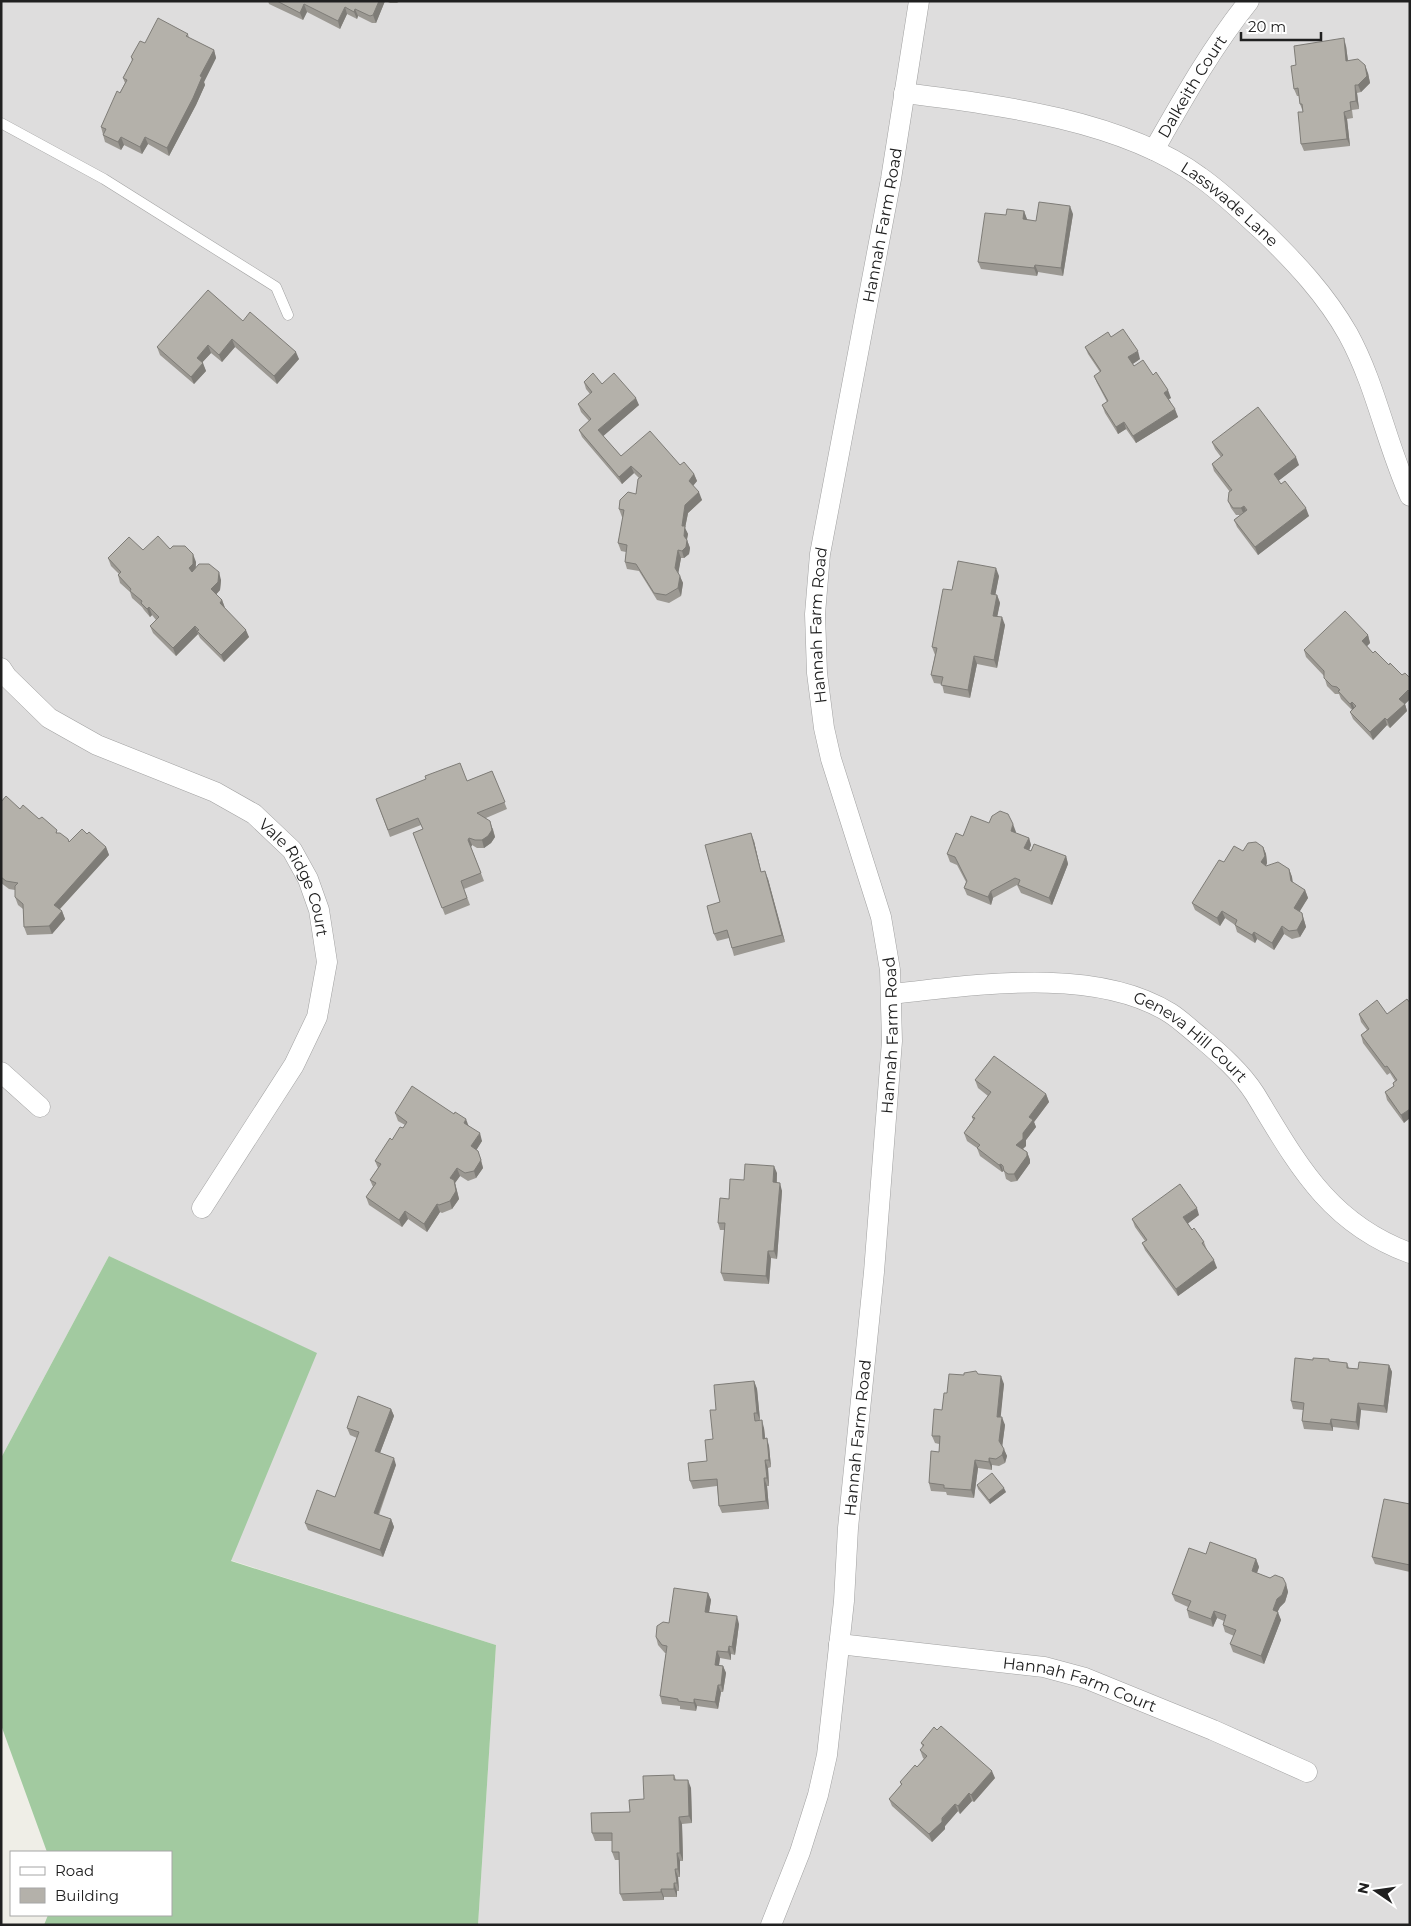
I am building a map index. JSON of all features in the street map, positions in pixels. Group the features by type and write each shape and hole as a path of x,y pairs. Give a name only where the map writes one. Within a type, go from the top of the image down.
{"street":[{"name":"Hannah Farm Road","path":"771,1925 800,1852 818,1795 827,1755 844,1601 848,1528 876,1244 892,1042 890,970 880,917 831,759 824,728 817,673 815,614 820,554 891,179 919,1"},
{"name":"Dalkeith Court","path":"1154,150 1231,24 1250,1"},
{"name":"Lasswade Lane","path":"904,93 977,102 1108,132 1154,150 1200,177 1242,211 1291,258 1328,303 1348,334 1369,380 1410,496"},
{"name":"Vale Ridge Court","path":"1,668 7,677 49,718 97,745 215,792 254,814 292,850 308,879 319,910 326,962 317,1018 294,1065 202,1208"},
{"name":"Geneva Hill Court","path":"892,994 978,985 1062,983 1099,987 1135,997 1170,1013 1211,1046 1244,1080 1290,1153 1314,1186 1339,1212 1369,1234 1410,1253"},
{"path":"1,1072 40,1107"},
{"name":"Hannah Farm Court","path":"839,1644 1044,1667 1077,1675 1213,1730 1307,1772"}],"lane":[{"path":"1,123 104,180 276,287 288,315"}],"shaded area":[{"path":"1,1 1410,1 1410,1925 478,1925 496,1645 230,1560 316,1353 109,1256 1,1458"}],"green space":[{"path":"109,1256 317,1353 231,1561 496,1645 478,1925 44,1925 48,1916 172,1916 172,1851 47,1851 1,1725 1,1458"}],"building":[{"path":"277,1 379,1 373,15 370,16 355,9 354,12 345,7 338,21 304,4 300,13"},
{"path":"158,18 188,34 186,36 214,50 200,76 202,77 193,98 167,148 145,137 140,147 121,137 118,142 103,135 106,129 101,127 117,91 120,93 127,80 123,78 133,59 131,57 140,41 145,43"},
{"path":"1344,38 1346,61 1358,59 1365,65 1367,76 1358,85 1355,85 1356,101 1350,102 1351,110 1344,112 1347,139 1301,144 1298,112 1303,112 1302,104 1300,104 1298,88 1294,89 1291,66 1296,65 1294,46"},
{"path":"1039,202 1070,206 1061,268 1035,265 1034,268 978,262 985,213 1006,215 1007,209 1024,211 1023,219 1036,221"},
{"path":"208,290 243,321 250,312 296,352 274,376 232,339 219,355 208,345 197,358 203,363 191,377 157,347"},
{"path":"1123,329 1138,351 1128,357 1134,366 1143,360 1153,375 1156,372 1168,390 1164,393 1175,409 1133,436 1124,422 1116,427 1102,405 1108,401 1094,376 1101,371 1085,347 1108,332 1111,337"},
{"path":"593,373 602,384 614,373 636,398 598,430 621,456 650,431 680,465 684,462 694,474 689,481 699,492 685,505 682,526 685,526 684,536 687,540 686,547 682,551 678,550 675,568 680,576 678,588 666,595 654,593 636,564 625,562 627,545 618,543 624,510 619,509 620,500 628,492 636,494 638,479 642,476 631,466 619,477 579,430 591,419 578,404 592,392 584,382"},
{"path":"1258,407 1296,457 1274,474 1281,484 1285,481 1306,508 1255,547 1234,520 1247,510 1244,506 1233,508 1228,501 1229,492 1232,490 1212,464 1223,455 1212,442"},
{"path":"158,536 170,549 173,546 185,546 193,554 193,564 189,568 192,572 199,564 209,564 219,572 218,582 211,589 222,600 220,603 246,630 221,655 197,631 199,630 195,626 173,648 150,626 159,617 149,607 147,609 141,603 142,601 130,591 131,589 118,575 121,572 108,558 129,537 143,550"},
{"path":"958,561 996,568 991,594 997,595 993,616 1002,617 994,660 974,656 968,690 941,685 943,677 931,675 937,648 932,647 943,589 952,590"},
{"path":"1345,611 1368,635 1362,641 1373,653 1375,651 1389,665 1390,663 1402,675 1405,673 1410,678 1410,692 1408,690 1399,699 1405,704 1387,720 1385,718 1370,732 1350,712 1356,706 1352,702 1350,704 1338,691 1340,690 1337,687 1332,686 1324,678 1324,671 1304,650"},
{"path":"460,763 467,781 492,771 505,802 477,813 490,821 492,830 482,840 469,838 468,840 481,873 461,881 467,898 442,908 413,833 423,829 418,818 388,830 376,799 426,779 425,776"},
{"path":"6,796 20,809 23,805 39,819 42,817 57,830 56,833 60,833 69,842 82,829 87,834 89,832 106,847 54,905 62,911 49,926 24,927 23,904 15,897 15,886 18,883 6,881 1,877 1,802"},
{"path":"1000,811 1008,814 1013,824 1011,831 1029,838 1024,848 1031,851 1034,844 1066,856 1049,898 1018,885 1020,880 1015,878 991,891 988,897 964,888 967,881 955,857 947,854 956,833 963,836 971,816 989,823 992,816"},
{"path":"751,833 761,872 765,871 782,935 732,948 727,930 714,934 707,906 720,902 705,845"},
{"path":"1256,842 1263,847 1265,856 1261,862 1266,866 1278,862 1289,869 1291,881 1305,890 1294,908 1302,913 1303,919 1297,930 1289,931 1282,926 1272,943 1254,932 1252,935 1235,925 1237,920 1222,911 1217,918 1192,903 1219,860 1224,862 1234,846 1243,851 1248,843"},
{"path":"1407,999 1410,1003 1410,1109 1401,1115 1385,1092 1394,1086 1393,1083 1397,1080 1361,1035 1369,1029 1359,1014 1377,1000 1387,1014"},
{"path":"994,1056 1046,1094 1029,1117 1033,1120 1023,1133 1023,1139 1016,1145 1027,1152 1027,1156 1014,1174 1008,1174 1004,1171 1001,1164 999,1165 977,1148 980,1145 964,1133 975,1118 972,1117 991,1092 975,1080"},
{"path":"412,1086 454,1114 455,1112 466,1119 464,1123 480,1133 471,1146 478,1151 481,1160 474,1171 465,1173 457,1168 450,1178 454,1180 456,1191 450,1201 437,1204 424,1224 405,1211 399,1220 366,1197 376,1183 370,1180 381,1164 375,1161 390,1138 392,1140 400,1127 403,1128 407,1122 395,1113"},
{"path":"745,1164 774,1166 773,1182 780,1183 774,1251 768,1251 766,1276 721,1273 725,1223 718,1223 720,1198 729,1199 730,1179 744,1180"},
{"path":"1180,1184 1197,1208 1183,1217 1192,1230 1194,1228 1214,1260 1176,1289 1142,1243 1147,1240 1132,1219"},
{"path":"1295,1358 1329,1359 1329,1361 1347,1363 1347,1368 1358,1369 1359,1362 1389,1365 1384,1406 1358,1403 1356,1422 1331,1419 1330,1424 1302,1421 1304,1403 1291,1401"},
{"path":"976,1371 978,1374 1001,1376 997,1417 1002,1417 999,1441 1004,1449 1002,1455 996,1459 989,1458 989,1462 975,1460 971,1490 944,1488 944,1485 929,1483 931,1451 939,1452 940,1436 932,1436 934,1409 942,1410 944,1393 947,1393 949,1374 964,1375 964,1373"},
{"path":"754,1381 757,1413 754,1413 755,1421 762,1420 763,1439 767,1438 769,1460 765,1460 767,1478 764,1478 766,1501 719,1506 717,1479 690,1481 688,1463 707,1461 705,1440 713,1439 710,1410 716,1410 714,1385"},
{"path":"358,1396 391,1409 375,1451 394,1458 374,1513 391,1519 380,1550 305,1523 317,1490 335,1497 359,1432 347,1428"},
{"path":"992,1473 1004,1488 989,1500 977,1485"},
{"path":"1384,1499 1410,1504 1410,1565 1372,1557"},
{"path":"1210,1542 1256,1559 1252,1571 1270,1578 1275,1575 1283,1578 1286,1584 1273,1610 1278,1612 1261,1656 1230,1644 1236,1630 1223,1625 1226,1615 1214,1611 1211,1619 1187,1610 1191,1601 1172,1594 1189,1548 1206,1554"},
{"path":"674,1588 708,1593 705,1612 737,1616 732,1647 729,1646 728,1652 717,1651 715,1665 723,1666 721,1685 718,1685 715,1702 694,1699 694,1703 660,1696 667,1646 662,1645 656,1637 657,1626 663,1622 669,1623"},
{"path":"941,1726 992,1771 971,1795 969,1793 958,1806 955,1804 942,1818 942,1822 929,1834 889,1799 902,1784 900,1782 915,1765 917,1767 927,1756 920,1750 924,1745 921,1743 934,1727 937,1730"},
{"path":"674,1775 674,1780 688,1780 689,1816 679,1817 680,1853 677,1853 678,1869 675,1869 677,1883 674,1883 674,1889 661,1889 661,1892 620,1894 619,1852 612,1852 612,1833 592,1833 591,1813 630,1812 629,1800 644,1799 643,1776"}]}
